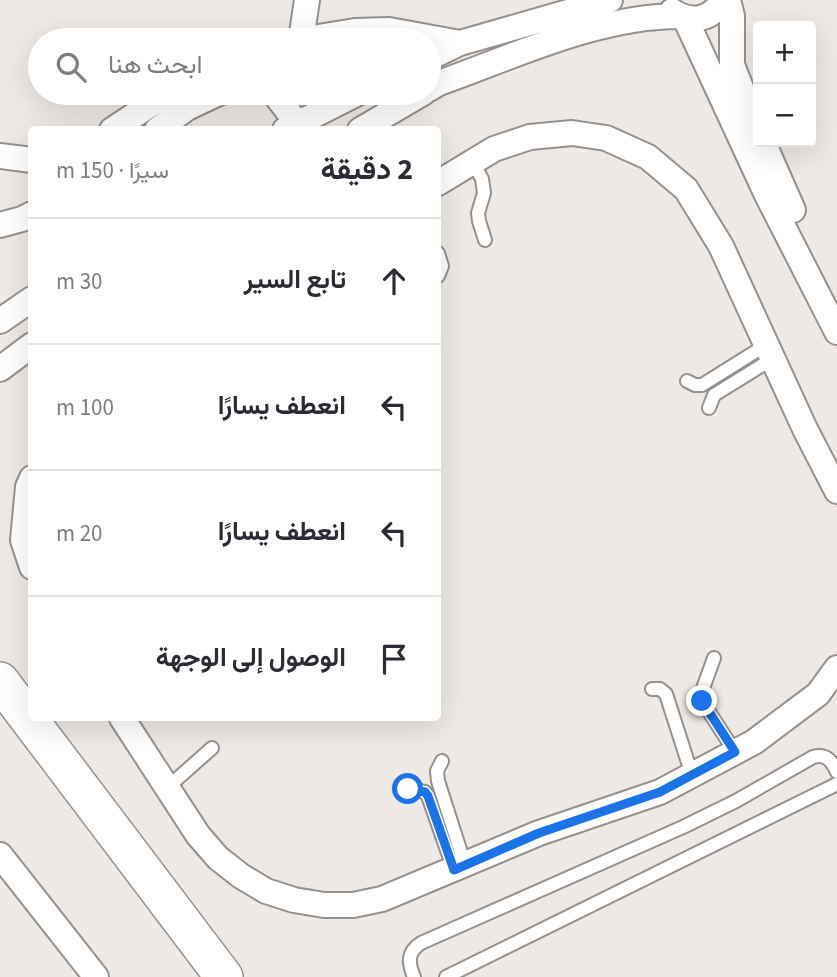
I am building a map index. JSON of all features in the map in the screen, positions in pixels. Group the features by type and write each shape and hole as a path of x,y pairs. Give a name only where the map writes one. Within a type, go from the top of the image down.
{"main road":[{"path":"0,681 28,718"},
{"path":"0,718 197,977"},
{"path":"30,721 224,977"}],"street":[{"path":"303,28 307,0"},
{"path":"441,82 593,28 676,11 694,19 710,15 725,0 732,16 732,65 753,118"},
{"path":"441,52 460,43 598,1"},
{"path":"676,11 837,331"},
{"path":"441,40 460,43"},
{"path":"118,126 150,105"},
{"path":"162,126 193,105"},
{"path":"280,105 291,126 334,105"},
{"path":"367,126 403,105"},
{"path":"441,181 494,149 530,138 572,133 606,138 648,156 687,189 721,246 804,429 837,491"},
{"path":"765,147 837,298"},
{"path":"0,156 28,160"},
{"path":"0,225 28,216"},
{"path":"28,302 3,319 28,344"},
{"path":"0,369 28,348"},
{"path":"28,487 23,540 28,555"},
{"path":"124,721 198,835 218,858 258,886 294,900 324,905 353,905 372,901 460,867 539,833 660,792 754,742 818,694 837,668"},
{"path":"0,855 96,977"}],"lane":[{"path":"473,162 482,178 484,193 479,221 485,240"},
{"path":"687,381 702,385 769,352"},
{"path":"709,408 714,395 769,352"},
{"path":"714,658 702,691 702,701 735,752"},
{"path":"652,689 660,689 666,694 692,775"},
{"path":"168,787 212,748"},
{"path":"414,977 409,965 410,954 421,943 683,827 736,801 813,757 829,758 837,772"},
{"path":"442,761 437,771 438,781 460,867"},
{"path":"446,977 837,784"},
{"path":"408,789 425,792 428,796 460,867"}],"route":[{"path":"408,789 425,792 428,796 454,870 539,833 660,792 735,752 702,701"}]}
